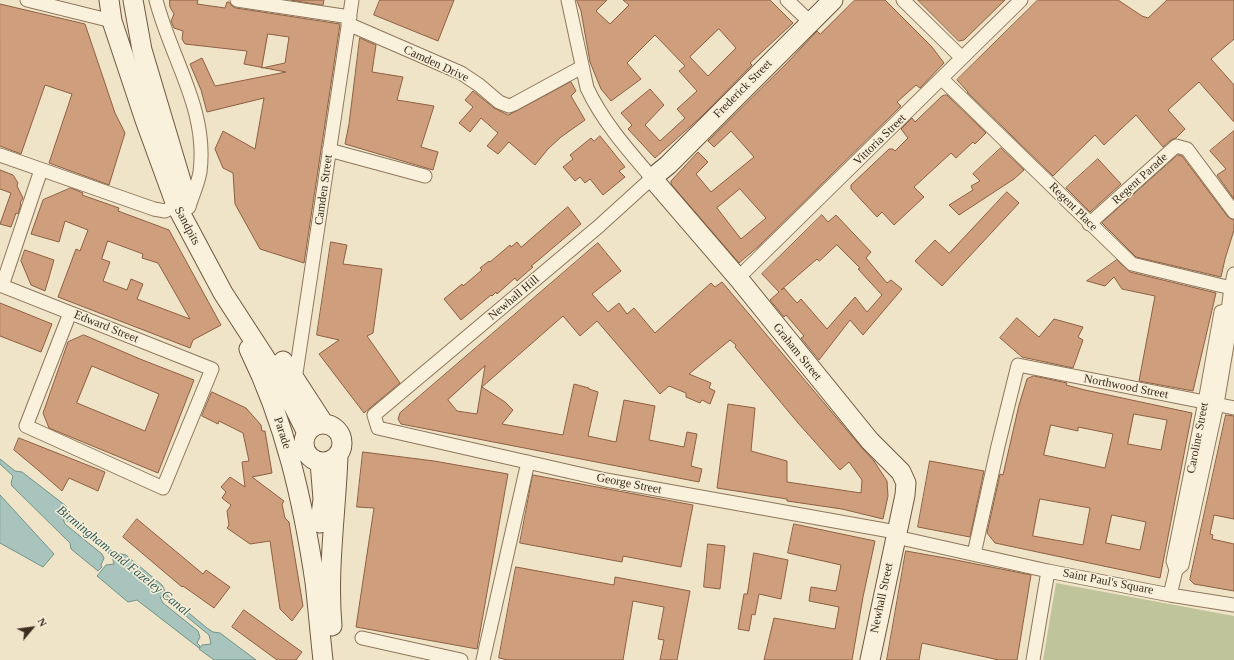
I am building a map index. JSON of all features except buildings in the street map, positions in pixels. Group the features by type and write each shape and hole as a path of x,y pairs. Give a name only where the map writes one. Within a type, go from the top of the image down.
{"main road":[{"name":"Sandpits","path":"109,0 112,20 145,120 182,206 223,293 284,387 307,433"},
{"name":"Sandpits","path":"133,0 142,50 182,206 324,424"},
{"name":"Frederick Street","path":"652,178 668,165 833,0"},
{"name":"Graham Street","path":"652,178 738,278 870,441 901,472 906,483 896,534"},
{"name":"Parade","path":"223,293 240,332 255,361 280,421 299,496 315,582 323,660"},
{"path":"335,660 330,601 331,550 337,489 338,456 342,445 341,436 333,427 324,424 315,426 307,433 304,444 308,456 320,462 327,462 338,456"},
{"name":"Parade","path":"315,582 323,499 320,462"},
{"name":"Newhall Street","path":"870,660 896,534"}],"street":[{"path":"27,0 112,20"},
{"path":"0,155 154,209 165,211 182,206 200,174 201,149 191,95 160,15 156,0"},
{"path":"237,0 349,21"},
{"name":"Camden Street","path":"295,380 352,0"},
{"path":"568,0 587,88 600,113 620,140 652,178"},
{"path":"787,0 810,22"},
{"path":"903,0 962,58"},
{"name":"Vittoria Street","path":"738,278 1021,0"},
{"name":"Camden Drive","path":"349,21 461,73 479,85 499,102 509,106 582,66"},
{"name":"Regent Place","path":"942,79 1089,224 1132,264 1230,299"},
{"name":"Regent Parade","path":"1089,224 1176,146 1186,149 1234,212"},
{"path":"330,150 425,176"},
{"path":"1,285 42,170"},
{"name":"Newhall Hill","path":"374,415 602,224 652,178"},
{"name":"Caroline Street","path":"1170,594 1176,570 1182,565 1211,403 1232,315 1230,299 1234,274"},
{"name":"Edward Street","path":"1,285 212,369 163,488 26,426 70,313"},
{"name":"Northwood Street","path":"974,554 1018,365 1234,408"},
{"name":"George Street","path":"374,415 378,428 606,480 896,534 1048,571"},
{"path":"483,660 528,462"},
{"name":"Saint Paul's Square","path":"1033,660 1048,571 1234,605"},
{"path":"362,638 461,660"}],"green space":[{"path":"1056,583 1234,616 1234,660 1043,660"}],"water":[{"name":"Birmingham and Fazeley Canal","path":"0,459 15,471 22,472 66,506 69,514 76,521 113,552 126,555 162,585 167,595 207,628 213,632 220,633 256,660 214,660 199,649 202,645 211,644 209,635 164,598 160,597 163,603 198,631 200,637 197,643 200,646 199,648 137,600 128,602 97,576 106,565 114,564 112,556 73,524 63,519 65,524 102,554 104,558 101,565 102,567 98,571 71,549 70,543 12,486 11,483 13,476 0,464"},
{"path":"0,495 54,554 43,567 0,543"}]}
